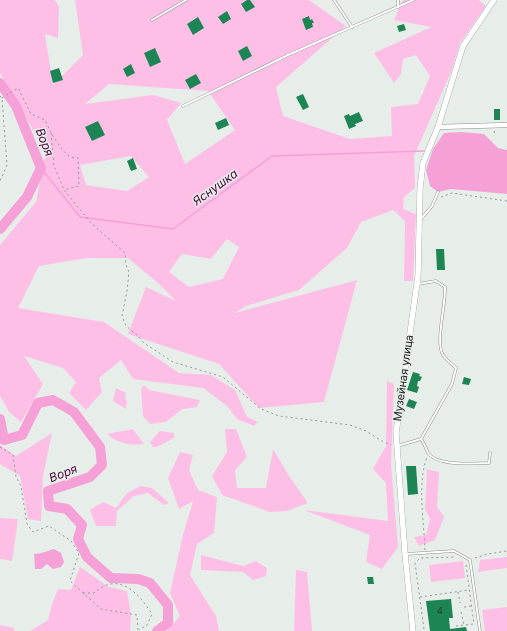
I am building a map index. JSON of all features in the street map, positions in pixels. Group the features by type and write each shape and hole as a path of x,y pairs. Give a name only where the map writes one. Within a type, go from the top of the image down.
{"street":[{"name":"Музейная улица","path":"414,631 405,554 396,434 416,284 420,189 423,163 438,127 463,46 494,0"},
{"path":"438,127 507,124"}],"lane":[{"path":"152,20 186,0"},
{"path":"334,0 352,27"},
{"path":"398,0 398,7"},
{"path":"183,106 288,55 414,0"},
{"path":"419,221 432,206 438,192"},
{"path":"397,447 421,438 452,384 456,368 442,354 439,341 446,298 446,287 436,281 416,284"},
{"path":"421,438 429,453 433,457 448,463 489,463 490,453"},
{"path":"405,554 454,551 470,560 480,631"}],"path":[{"path":"2,98 18,88 31,114 46,120 51,132 62,148 71,158 78,158 79,186 64,190"},
{"path":"0,96 2,98 7,166 0,181"},
{"path":"51,132 54,166 64,190 90,222 125,253 126,265 129,272 122,316 126,326 144,343 173,362 223,377 261,409 279,416 350,425 366,431 382,441 397,447"},
{"path":"432,206 442,196 452,193 507,201"},
{"path":"0,447 12,455 16,477 21,486 27,524 33,532 49,526 71,541 79,553 70,581 83,593 101,609 137,615 139,631 147,625 152,614 132,589 123,585 110,583 99,588 94,593 83,593"},
{"path":"426,553 422,490 423,472 429,453"},
{"path":"470,560 488,554 507,551"},
{"path":"424,629 415,563 420,558 459,557"},
{"path":"466,561 474,624"},
{"path":"420,597 469,590"},
{"path":"458,592 460,603"},
{"path":"464,607 471,606"},
{"path":"461,612 464,625"},
{"path":"456,626 479,624"}],"shaded area":[{"path":"0,0 55,0 59,7 58,38 45,34 53,85 83,55 75,0 309,0 346,26 276,87 283,116 350,139 392,136 391,107 418,104 430,76 416,55 403,59 401,74 394,83 374,53 431,27 394,20 403,0 479,0 486,6 460,43 451,72 414,156 415,188 404,197 403,209 416,214 413,281 404,281 405,221 393,210 361,222 347,248 299,290 246,306 235,313 357,280 324,402 259,408 219,364 128,334 146,287 176,301 159,284 128,258 87,258 39,266 18,308 104,322 179,373 211,375 235,390 247,417 258,422 254,426 237,419 227,406 203,388 133,379 121,360 99,378 102,392 86,410 69,393 76,382 63,368 24,356 43,384 21,422 9,412 0,396 0,245 36,202 46,152 0,73","holes":["109,84 208,91 235,130 185,164 167,120 181,103 153,95 85,104","131,156 149,177 127,191 86,185 80,165","227,239 239,247 223,279 189,287 169,272 182,254 211,259"]},
{"path":"461,132 484,134 498,148 507,150 507,194 451,189 438,192 430,186 426,170 433,149 444,133"},
{"path":"387,381 394,384 391,464 398,547 382,569 366,562 370,535 304,510 388,521 386,483 373,469 386,446"},
{"path":"144,385 149,390 200,400 197,407 182,409 166,422 150,424 143,416 141,389"},
{"path":"116,388 126,393 126,409 113,401"},
{"path":"133,429 144,444 134,445 124,443 115,440 107,434"},
{"path":"225,429 236,429 247,457 235,470 237,488 266,488 273,449 289,476 308,503 287,511 270,512 222,495 212,476 227,452"},
{"path":"160,431 174,433 174,438 157,447 153,447 150,442"},
{"path":"52,433 43,476 41,521 28,519 20,476 0,464 0,445 16,456"},
{"path":"180,452 193,455 189,470 198,490 217,497 214,533 197,544 190,575 216,616 219,631 167,631 180,616 170,593 183,535 193,501 179,509 168,478"},
{"path":"427,469 439,472 437,507 444,517 435,540 419,546 414,537 426,535 430,519 425,509"},
{"path":"141,486 152,488 169,503 164,505 148,493 134,496 117,511 116,526 96,526 90,510 103,502 116,508 127,493"},
{"path":"0,518 18,519 12,561 0,559"},
{"path":"54,549 61,553 64,562 61,567 53,569 47,564 41,569 35,569 34,554"},
{"path":"201,555 243,566 256,561 267,568 266,576 253,580 243,572 201,570"},
{"path":"507,557 507,568 478,572 480,560"},
{"path":"463,561 465,578 431,582 429,565"},
{"path":"80,567 109,587 127,591 131,615 130,631 30,631 48,620 58,589 71,590"},
{"path":"296,570 307,572 312,631 294,631"},
{"path":"507,607 507,631 485,631 482,610"},
{"path":"0,625 14,628 14,631 0,631"}],"building":[{"path":"247,0 250,0 255,7 246,12 241,4"},
{"path":"227,11 231,19 223,24 218,17"},
{"path":"309,16 310,20 312,19 314,23 312,23 313,27 306,30 302,19"},
{"path":"198,17 204,28 193,35 187,24"},
{"path":"404,24 406,30 399,32 397,26"},
{"path":"247,46 252,56 243,61 238,51"},
{"path":"155,48 161,62 150,67 144,53"},
{"path":"131,64 135,73 127,77 123,69"},
{"path":"59,68 63,80 53,83 50,71"},
{"path":"196,74 201,83 190,89 185,80"},
{"path":"303,94 309,107 303,110 296,97"},
{"path":"494,109 500,109 500,120 494,120"},
{"path":"359,112 363,121 355,124 356,126 349,129 344,116 349,114 350,116"},
{"path":"226,118 229,125 218,130 215,123"},
{"path":"98,121 105,135 92,141 85,127"},
{"path":"133,158 137,169 131,171 127,161"},
{"path":"436,249 444,249 445,270 437,270"},
{"path":"413,372 420,374 419,376 422,377 420,381 418,381 417,386 419,387 417,393 407,390"},
{"path":"464,377 471,379 469,385 462,384"},
{"path":"409,399 417,402 414,409 406,406"},
{"path":"406,466 416,466 418,494 408,495"},
{"path":"367,577 373,577 374,584 368,584"},
{"path":"451,599 453,618 449,618 450,629 466,627 467,631 430,631 426,601"}],"waterway":[{"name":"Воря","path":"0,83 16,106 41,168 27,197 0,229"},
{"name":"Яснушка","path":"41,168 80,217 173,229 272,156 424,151"},
{"name":"Воря","path":"0,419 4,440 22,435 38,403 53,400 74,412 100,447 102,465 90,477 48,491 49,506 67,509 82,525 78,539 87,557 111,578 138,579 150,583 168,605 168,623 157,631"}]}
